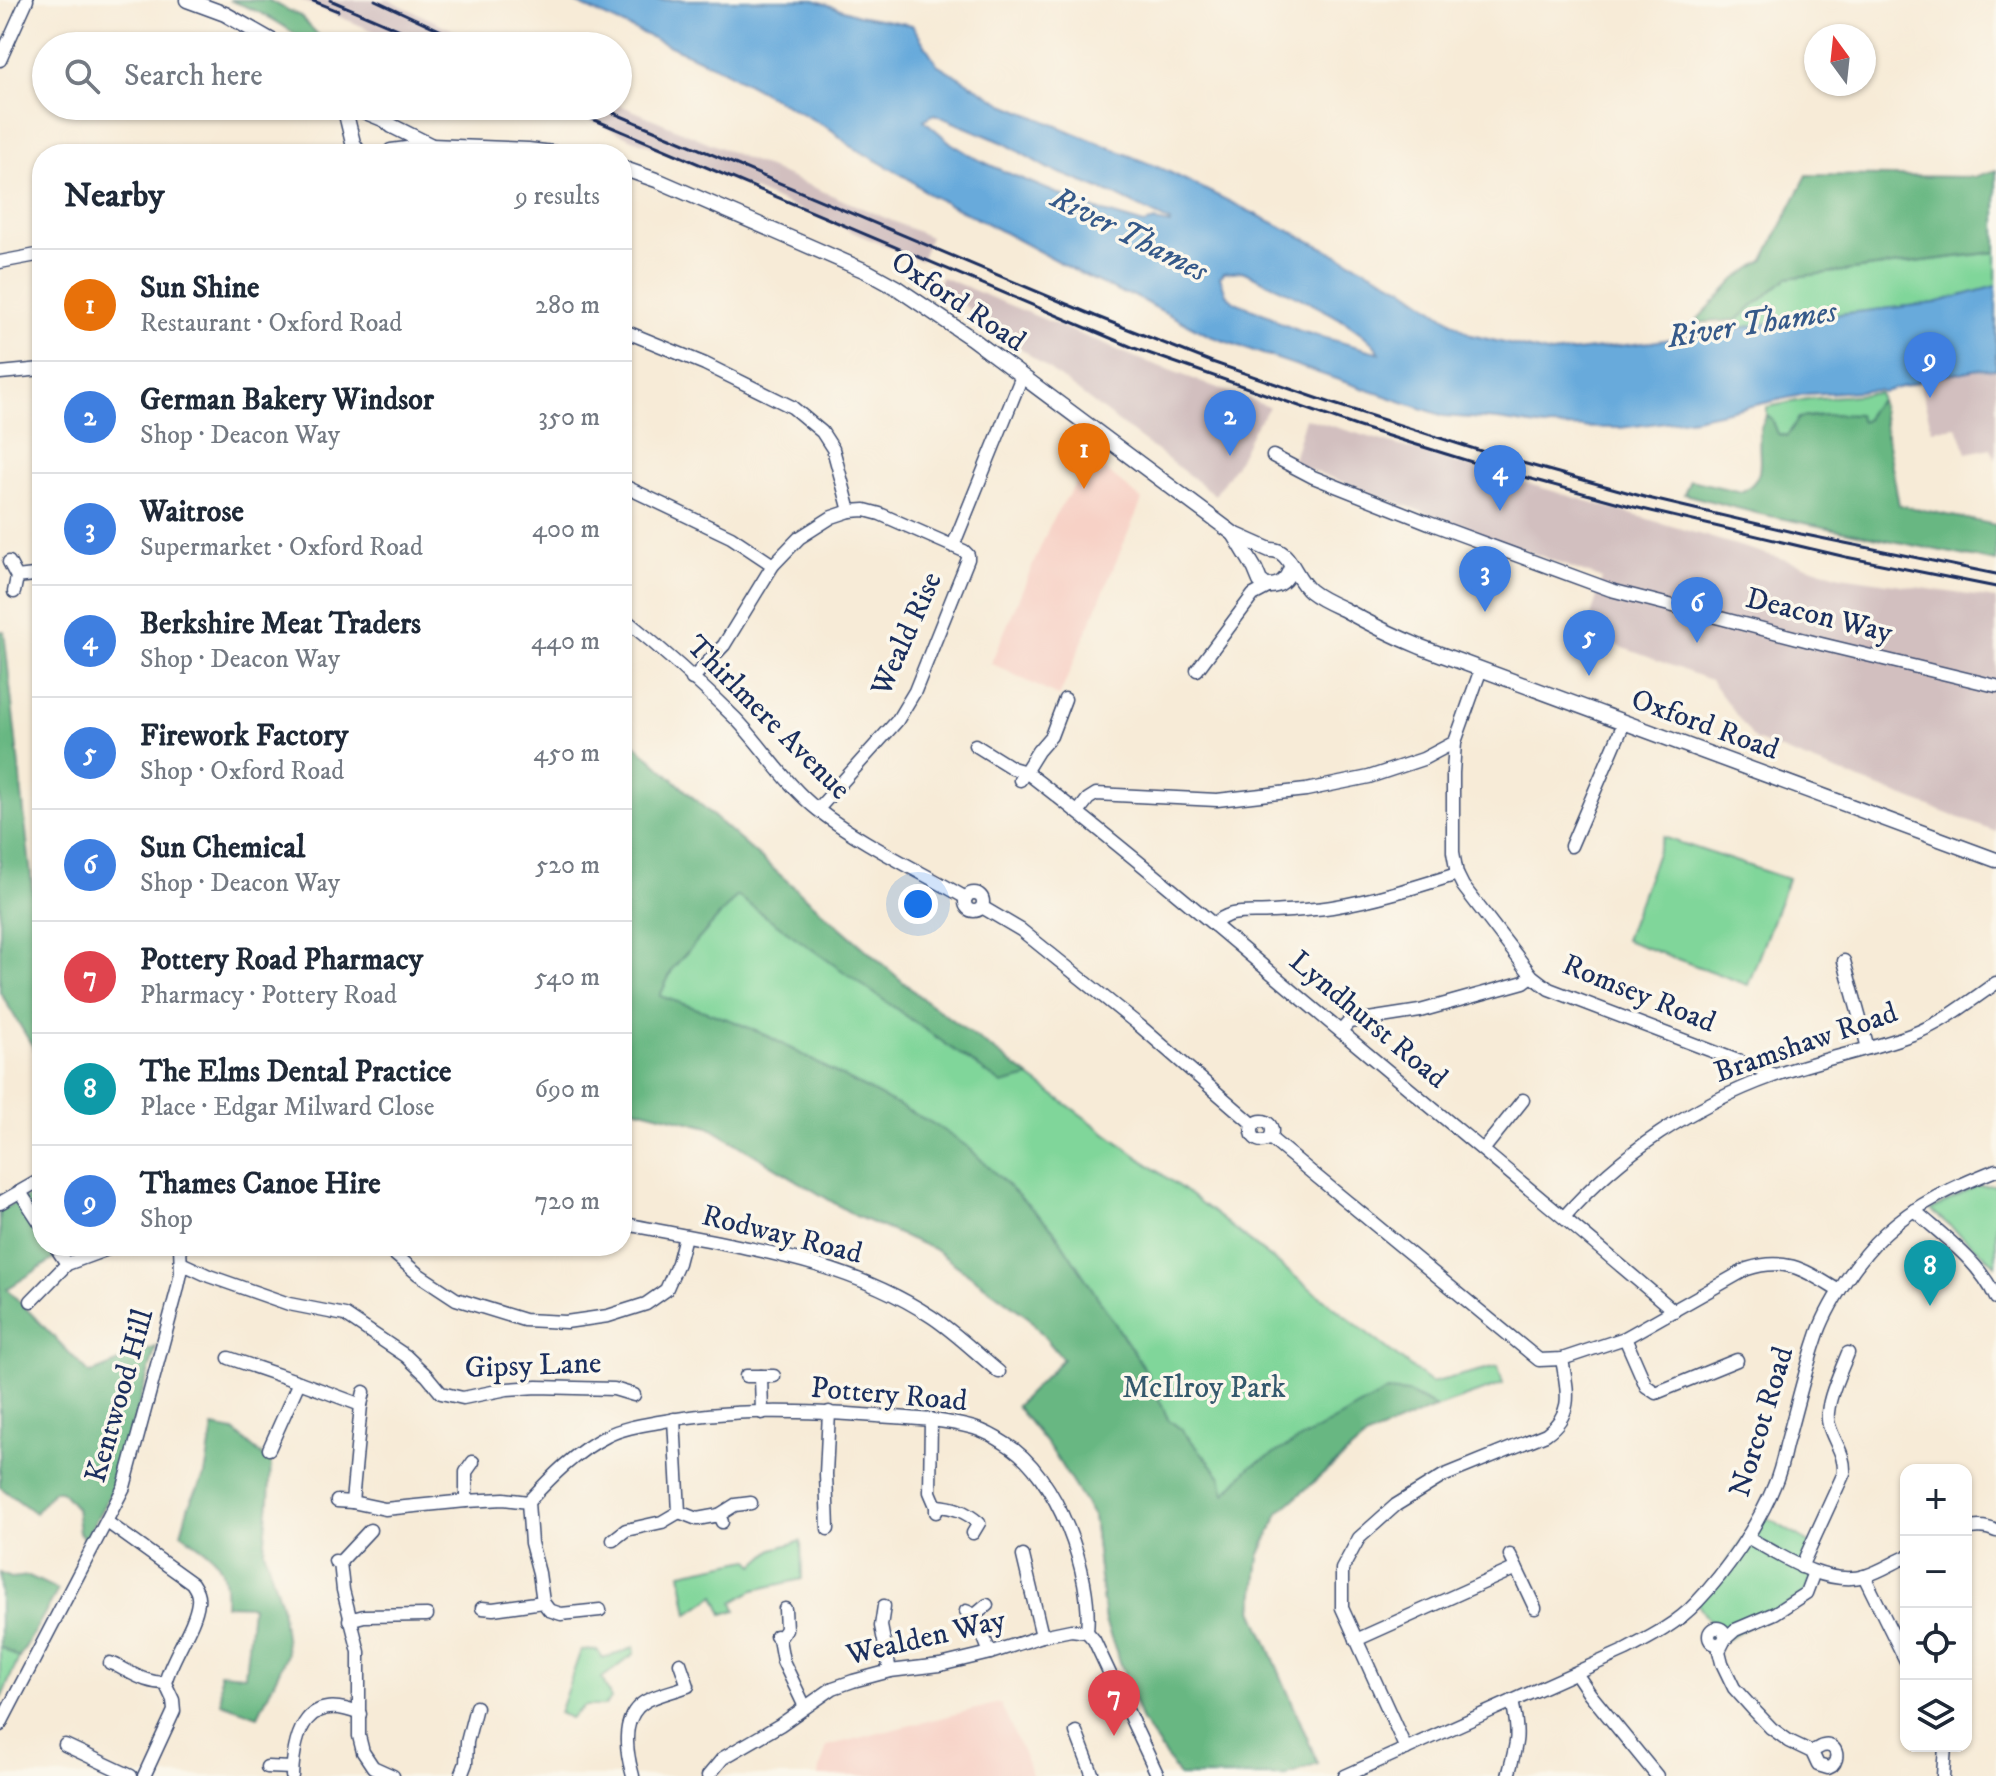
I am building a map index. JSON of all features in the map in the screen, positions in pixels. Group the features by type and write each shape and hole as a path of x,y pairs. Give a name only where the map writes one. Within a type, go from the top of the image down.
{"main road":[{"path":"187,0 225,14 256,32"},
{"path":"347,120 351,144"},
{"path":"353,144 360,123 365,120"},
{"path":"385,120 427,144"},
{"path":"392,126 396,133 393,144"},
{"name":"Oxford Road","path":"632,172 868,272 927,307 1234,534 1270,550"},
{"name":"Oxford Road","path":"1234,534 1256,573"},
{"path":"1270,550 1281,551 1291,567 1287,577 1274,586 1263,584 1256,573 1257,559 1270,550"},
{"name":"Oxford Road","path":"1291,567 1311,592 1406,641 1996,860"},
{"name":"Oxford Road","path":"1274,586 1311,592"}],"street":[{"path":"0,60 27,0"},
{"path":"0,262 32,256"},
{"path":"632,334 705,364 792,407 822,432 833,449 850,511"},
{"path":"0,373 32,370"},
{"name":"Weald Rise","path":"818,809 897,721 915,691 968,559 964,551 953,546 1022,376"},
{"name":"Deacon Way","path":"1273,456 1328,483 1611,590 1996,686"},
{"path":"632,490 731,537 773,565"},
{"path":"692,679 724,645 773,565 799,538 832,517 865,510 953,546"},
{"path":"9,562 17,577 14,592"},
{"path":"1197,670 1253,595 1256,573"},
{"path":"17,577 32,575"},
{"path":"1253,595 1274,586"},
{"name":"Thirlmere Avenue","path":"632,625 658,645 737,720 800,793 818,809 855,835 966,898 977,894 983,901 982,907 1021,930 1140,1026 1254,1125 1259,1121 1269,1123 1273,1132 1270,1138 1525,1349 1539,1360 1562,1359"},
{"name":"Romsey Road","path":"1481,669 1455,742 1453,852 1463,886 1532,976 1549,989 1775,1075"},
{"path":"1023,776 1051,736 1065,699"},
{"path":"1571,846 1624,723"},
{"path":"1078,812 1096,794 1217,800 1306,790 1369,777 1423,759 1455,742"},
{"name":"Lyndhurst Road","path":"975,745 1078,812 1674,1311"},
{"path":"1214,925 1220,917 1233,913 1331,907 1396,893 1457,874"},
{"path":"1844,961 1868,1048"},
{"path":"1341,1031 1349,1022 1420,1011 1524,982 1532,976"},
{"name":"Bramshaw Road","path":"1564,1217 1608,1171 1677,1122 1727,1094 1775,1075 1916,1033 1996,983"},
{"path":"1483,1150 1523,1100"},
{"name":"Norcot Road","path":"1345,1776 1649,1638 1697,1603 1762,1515 1775,1484 1816,1336 1839,1291 1858,1263 1885,1233 1914,1210 1948,1190 1996,1170"},
{"path":"0,1203 32,1185"},
{"path":"20,1192 32,1211"},
{"path":"1914,1210 1972,1261 1994,1289"},
{"name":"Rodway Road","path":"632,1225 779,1254 834,1270 890,1293 933,1317 998,1373"},
{"path":"397,1256 456,1299 524,1320 566,1322 608,1316 646,1304 666,1290 685,1236"},
{"path":"62,1256 67,1264"},
{"path":"31,1301 67,1264 89,1256"},
{"name":"Kentwood Hill","path":"0,1725 128,1477 177,1291 181,1256"},
{"name":"Gipsy Lane","path":"181,1263 289,1304 345,1315 406,1356 441,1393 463,1398 507,1389 537,1387 614,1389 634,1395"},
{"path":"1406,1749 1342,1608 1342,1569 1359,1538 1396,1505 1443,1476 1546,1434 1558,1425 1564,1413 1567,1393 1562,1359 1625,1338 1747,1269 1774,1263 1791,1265 1839,1291"},
{"path":"1625,1338 1646,1386 1656,1393 1737,1360"},
{"path":"244,1348 234,1360 361,1405"},
{"path":"1801,1567 1844,1473 1844,1461 1828,1425 1827,1413 1848,1353"},
{"path":"746,1376 767,1376 762,1413"},
{"path":"269,1449 299,1382"},
{"path":"352,1502 364,1392"},
{"path":"828,1529 826,1474 829,1412"},
{"name":"Pottery Road","path":"528,1502 556,1472 608,1435 674,1419 710,1414 829,1412 931,1419 976,1428 1009,1445 1027,1461 1057,1505 1081,1564 1086,1593 1087,1632 1094,1640 1158,1776"},
{"path":"674,1419 679,1512"},
{"path":"931,1419 930,1492 936,1509 957,1509 969,1514 979,1523 973,1533"},
{"path":"452,1467 470,1467 466,1501"},
{"path":"337,1501 385,1509 504,1499 528,1502 531,1543 543,1602 549,1610 582,1617 600,1610"},
{"path":"679,1512 697,1519 721,1519 735,1505 751,1503"},
{"path":"613,1540 626,1530 662,1522 679,1512"},
{"path":"107,1522 192,1583 197,1591 194,1614 165,1683 173,1700 174,1711 144,1776"},
{"path":"1972,1527 1989,1527 1996,1531"},
{"path":"370,1530 336,1561 359,1652 359,1736 363,1752 373,1767 393,1776"},
{"path":"1747,1537 1801,1567 1840,1578 1869,1574 1900,1560"},
{"path":"1510,1555 1535,1608"},
{"path":"1021,1564 1042,1636"},
{"path":"1356,1640 1516,1568"},
{"path":"1812,1752 1771,1728 1734,1688 1719,1651 1725,1639 1735,1630 1775,1613 1806,1593 1814,1572"},
{"path":"1869,1574 1900,1647"},
{"path":"482,1608 543,1602"},
{"path":"987,1605 970,1613 990,1653"},
{"path":"884,1606 881,1626 890,1671"},
{"path":"785,1609 786,1629 776,1636 783,1661 805,1707"},
{"path":"349,1620 364,1616 427,1615"},
{"name":"Wealden Way","path":"708,1776 723,1758 780,1725 833,1688 890,1671 940,1665 990,1653 1042,1636 1071,1630 1087,1632"},
{"path":"110,1663 152,1683 165,1683"},
{"path":"633,1776 626,1735 632,1717 644,1702 688,1686 680,1663"},
{"path":"1576,1673 1657,1776"},
{"path":"1508,1776 1518,1734 1512,1701"},
{"path":"461,1776 476,1707"},
{"path":"267,1767 292,1772 298,1739 307,1718 316,1710 345,1708 360,1714"},
{"path":"1076,1732 1093,1776"},
{"path":"65,1745 131,1776"},
{"path":"1943,1776 1945,1752"},
{"path":"614,1766 629,1761"}],"shaded area":[{"path":"300,0 389,0 457,32 376,32"},
{"path":"632,110 930,237 921,261 588,120 632,120"},
{"path":"942,277 1137,358 1269,407 1215,495 937,285"},
{"path":"1996,369 1996,460 1991,448 1967,453 1957,427 1932,430 1920,378"},
{"path":"1305,418 1841,576 1996,599 1996,832 1755,740 1710,680 1586,634 1602,579 1292,463"},
{"path":"1092,459 1142,500 1059,697 991,663 1053,518"},
{"path":"1000,1703 1031,1776 818,1776 827,1746"}],"green space":[{"path":"229,0 268,0 300,16 315,32 292,32"},
{"path":"1996,170 1996,252 1787,278 1737,320 1694,323 1736,279 1764,260 1807,175 1974,177"},
{"path":"1996,252 1996,286 1935,303 1739,328 1737,320 1787,278"},
{"path":"1879,393 1880,400 1868,413 1867,420 1861,422 1822,415 1799,418 1788,436 1778,434 1767,415 1767,407 1807,399"},
{"path":"1880,400 1899,505 1996,525 1996,562 1760,514 1684,494 1690,480 1741,492 1750,486 1759,472 1759,437 1767,415 1778,434 1787,436 1799,418 1858,415 1861,422 1866,420"},
{"path":"0,631 4,631 32,885 32,1045 0,992"},
{"name":"McIlroy Park","path":"632,741 726,828 919,996 1197,1200 1431,1383 1498,1366 1503,1384 1418,1414 1367,1437 1279,1512 1259,1556 1253,1610 1318,1764 1285,1776 1179,1776 1142,1721 1105,1621 1093,1516 1051,1449 1016,1406 1063,1359 1028,1317 934,1249 856,1216 709,1127 632,1108"},
{"path":"632,741 726,828 919,996 1030,1077 1002,1084 737,896 673,968 660,996 768,1036 932,1123 968,1147 1053,1229 1146,1371 1168,1419 1182,1430 1221,1477 1225,1494 1250,1467 1387,1391 1409,1393 1436,1407 1367,1437 1332,1466 1279,1512 1259,1556 1253,1610 1318,1764 1285,1776 1179,1776 1142,1721 1105,1621 1093,1516 1051,1449 1016,1406 1063,1359 1028,1317 934,1249 856,1216 709,1127 632,1108"},
{"path":"1663,837 1788,879 1748,985 1625,940"},
{"path":"1996,1185 1996,1265 1931,1210 1977,1186"},
{"path":"32,1195 32,1256 62,1256 7,1289 90,1374 156,1347 115,1485 85,1540 79,1532 76,1508 61,1491 53,1491 35,1513 0,1487 0,1210"},
{"path":"213,1427 234,1431 271,1463 264,1550 281,1605 287,1654 258,1716 221,1703 220,1673 245,1675 252,1606 225,1605 221,1569 210,1554 181,1533 189,1505 205,1475"},
{"path":"1762,1515 1811,1544 1801,1567 1814,1572 1806,1593 1719,1644 1713,1643 1709,1633 1714,1628 1697,1603"},
{"path":"801,1541 802,1579 754,1590 733,1602 736,1610 723,1614 715,1595 688,1614 681,1573 749,1559 755,1565 773,1549"},
{"path":"0,1573 11,1578 29,1576 58,1590 19,1658 0,1646"},
{"path":"0,1646 19,1658 0,1701"},
{"path":"634,1647 635,1653 602,1678 611,1699 604,1706 584,1706 570,1718 559,1713 581,1650 598,1651 602,1658"}],"water":[{"name":"River Thames","path":"569,0 814,0 858,15 912,25 937,64 1004,104 1169,172 1292,232 1402,287 1471,335 1551,354 1935,303 1996,286 1996,369 1920,378 1919,382 1883,392 1806,394 1695,418 1620,428 1545,427 1444,416 1210,336 1132,295 1083,275 928,194 909,179 849,145 832,130 723,70","holes":["934,114 1004,143 1047,168 1115,195 1170,224 1155,221 1144,224 1097,210 975,158 924,120","1242,271 1337,317 1370,341 1380,353 1300,331 1235,302 1226,294 1220,277 1223,273"]}],"railway":[{"path":"311,0 338,11"},
{"path":"330,0 404,32"},
{"path":"375,0 444,32"},
{"path":"595,120 1134,348 1356,426 1491,468 1634,507 1846,557 1996,587"},
{"path":"630,120 1095,316 1212,362 1331,403 1487,453 1648,498 1801,534 1996,574"}],"place":[{"name":"Thames Canoe Hire","path":"1930,398"},
{"name":"German Bakery Windsor","path":"1230,456"},
{"name":"Sun Shine","path":"1084,489"},
{"name":"Berkshire Meat Traders","path":"1500,511"},
{"name":"Waitrose","path":"1485,612"},
{"name":"Sun Chemical","path":"1697,643"},
{"name":"Firework Factory","path":"1589,676"},
{"name":"The Elms Dental Practice","path":"1930,1306"},
{"name":"Pottery Road Pharmacy","path":"1114,1736"}]}
